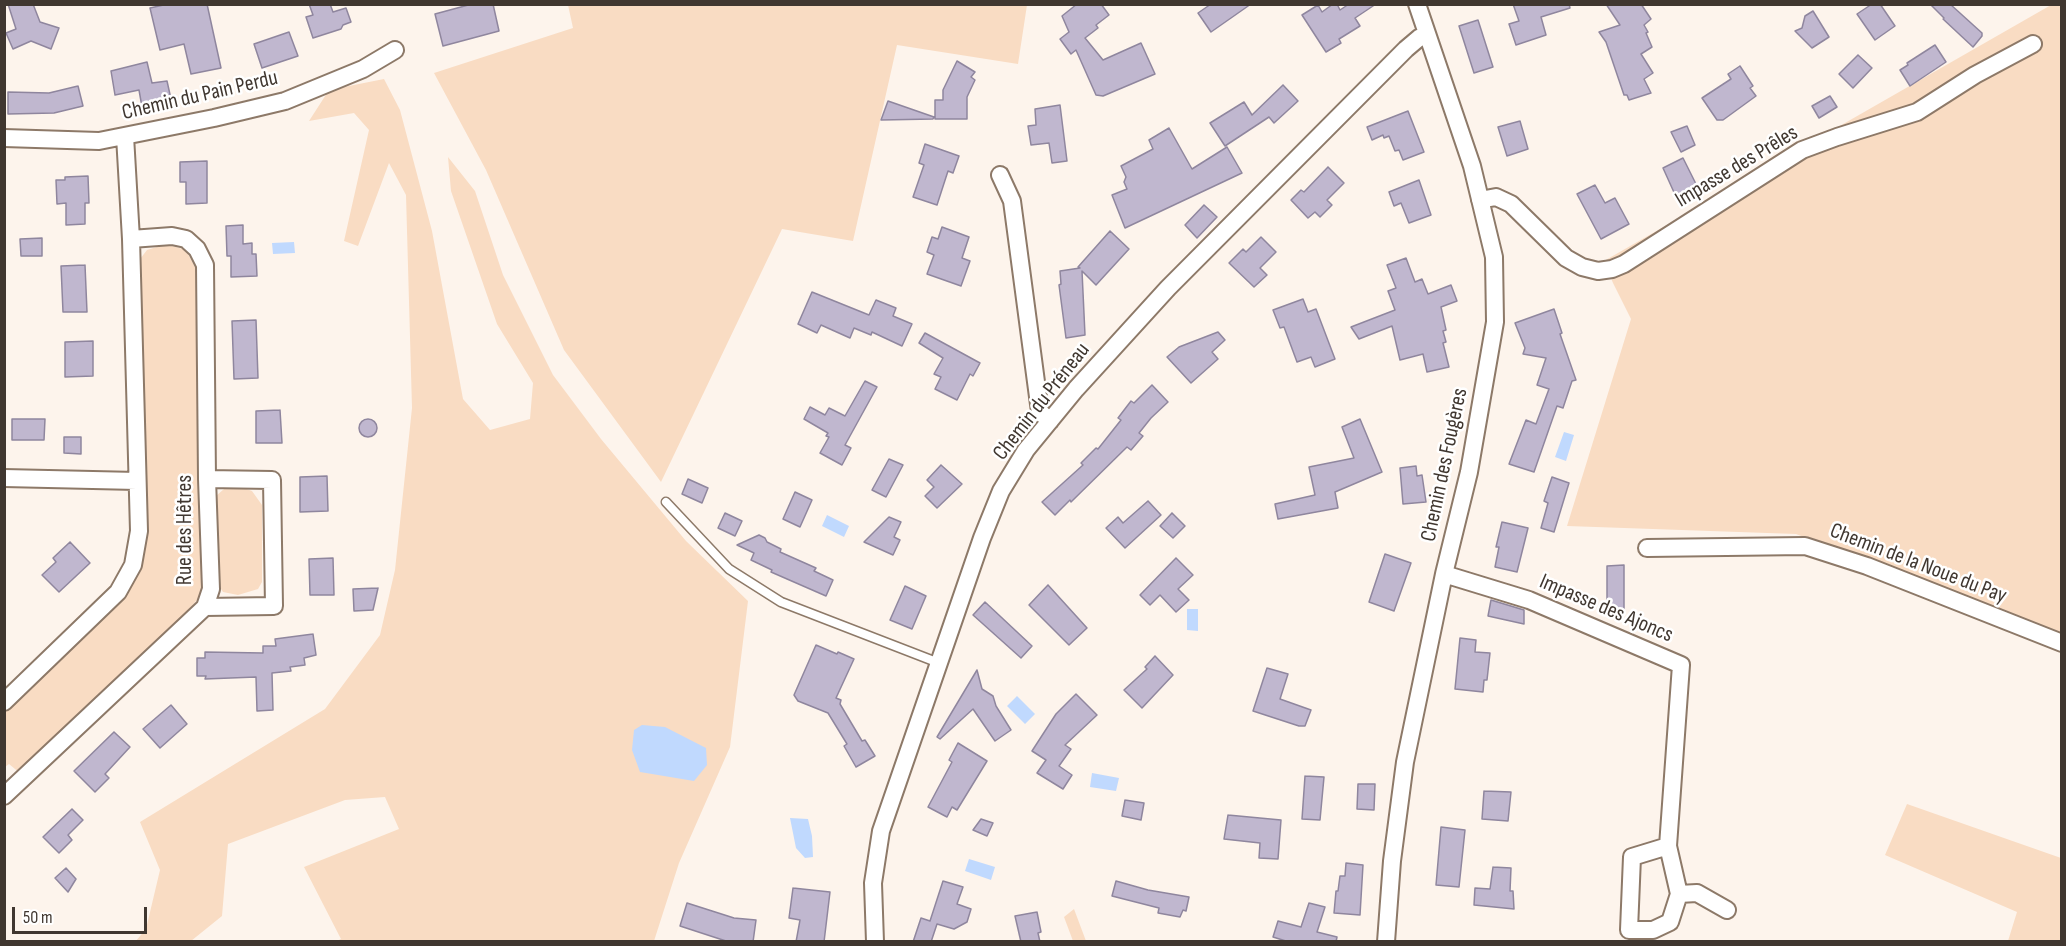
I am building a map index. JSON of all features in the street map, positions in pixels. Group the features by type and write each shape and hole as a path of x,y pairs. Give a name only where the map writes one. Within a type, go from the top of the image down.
{"street":[{"name":"Chemin des Fougères","path":"1386,942 1392,861 1405,762 1444,574 1469,472 1496,322 1494,257 1472,166 1427,34 1422,6"},
{"name":"Chemin du Préneau","path":"874,942 873,883 881,831 982,538 1001,492 1026,450 1168,288 1406,49 1427,34"},
{"name":"Impasse des Prêles","path":"1480,200 1496,197 1511,204 1566,258 1582,267 1598,271 1612,269 1624,264 1802,150 1917,112 1975,75 2033,44"},
{"name":"Chemin du Pain Perdu","path":"4,138 99,141 285,101 363,69 394,50"},
{"name":"Rue des Hêtres","path":"4,702 118,592 133,565 139,531 131,239 125,136"},
{"path":"1000,175 1012,201 1040,412 1050,421"},
{"name":"Rue des Hêtres","path":"4,796 205,607 211,589 207,479 205,265 197,249 186,239 172,236 131,239"},
{"path":"4,478 137,481"},
{"path":"205,607 274,606 272,480 207,479"},
{"name":"Chemin de la Noue du Pay","path":"1647,548 1806,546 1867,566 2061,643"},
{"name":"Impasse des Ajoncs","path":"1444,574 1529,600 1681,665 1668,846 1679,894"},
{"path":"1668,846 1632,856 1629,930 1653,930 1670,922 1679,894 1697,893 1727,910"}],"lane":[{"path":"666,502 729,569 781,602 939,663"}],"shaded area":[{"path":"568,5 1027,5 1018,64 897,45 853,241 782,229 661,482 564,350 486,170 434,73 573,28"},
{"path":"2051,5 2061,5 2061,635 1796,534 1567,526 1631,319 1604,261"},
{"path":"384,79 400,110 432,231 463,399 490,430 530,419 533,383 497,324 451,191 448,157 475,191 503,275 553,375 601,439 686,541 748,601 730,747 679,863 654,941 337,941 341,939 304,867 399,829 385,797 345,800 228,844 222,916 191,941 135,942 146,929 160,870 140,822 325,709 380,635 395,570 412,408 406,195 389,163 358,246 344,241 369,130 354,113 309,121 329,90"},
{"path":"166,244 186,250 197,271 201,595 183,617 21,774 9,764 5,767 5,709 136,575 146,543 137,263 147,250"},
{"path":"238,486 252,491 262,505 262,582 258,589 238,595 223,592 217,583 216,496 224,489"},
{"path":"1907,804 2061,858 2061,941 2008,941 2017,912 1885,855"},
{"path":"1074,909 1086,941 1073,941 1064,917"}],"water":[{"path":"294,242 295,253 273,254 272,243"},
{"path":"1564,432 1574,435 1566,461 1555,457"},
{"path":"827,515 849,526 844,537 822,526"},
{"path":"1187,609 1198,609 1198,631 1187,630"},
{"path":"1017,696 1035,714 1025,724 1007,706"},
{"path":"642,725 665,727 706,748 707,765 694,781 640,772 632,750 634,730"},
{"path":"1092,773 1119,778 1116,791 1090,787"},
{"path":"790,818 808,819 813,857 805,858 796,848"},
{"path":"969,859 995,867 991,880 965,871"}],"building":[{"path":"8,4 33,4 40,22 59,28 51,49 31,41 13,49 6,33 16,29"},
{"path":"168,4 207,4 221,68 191,74 184,44 160,50 150,8"},
{"path":"309,4 330,4 333,12 346,8 351,22 343,25 341,29 313,38 306,17 313,15"},
{"path":"472,4 493,4 499,31 443,46 435,14"},
{"path":"1077,4 1101,4 1109,15 1085,38 1103,60 1141,43 1155,74 1103,96 1096,95 1076,50 1071,54 1060,39 1069,32 1062,16"},
{"path":"1211,4 1251,4 1211,32 1198,13"},
{"path":"1333,4 1337,4 1340,10 1349,4 1376,4 1355,18 1360,26 1339,39 1341,43 1326,52 1302,15 1318,5 1322,12"},
{"path":"1513,4 1569,4 1570,8 1541,17 1546,35 1516,45 1509,24 1519,21"},
{"path":"1606,4 1641,4 1651,19 1644,25 1652,47 1641,54 1653,73 1644,79 1651,93 1629,100 1627,95 1624,95 1606,42 1599,32 1620,25"},
{"path":"1872,4 1880,4 1895,26 1875,40 1857,14"},
{"path":"1930,4 1950,4 1982,33 1982,36 1973,47"},
{"path":"1813,11 1829,37 1812,48 1795,31 1802,28 1805,16"},
{"path":"1478,20 1493,67 1474,73 1459,26"},
{"path":"289,32 298,56 262,68 254,44"},
{"path":"1935,45 1946,62 1910,86 1900,70"},
{"path":"1858,55 1872,68 1853,88 1839,74"},
{"path":"957,61 975,72 971,77 975,80 967,97 967,119 935,119 935,100 943,100 943,90"},
{"path":"147,62 152,83 167,81 171,99 142,107 139,90 115,95 111,71"},
{"path":"1740,66 1753,86 1750,88 1756,96 1723,120 1717,120 1702,98 1731,79 1728,74"},
{"path":"1283,85 1298,101 1274,123 1269,117 1225,146 1210,123 1244,102 1252,115"},
{"path":"78,86 83,106 54,113 8,114 8,92 49,93"},
{"path":"1830,96 1837,107 1819,118 1812,106"},
{"path":"888,101 934,117 933,119 881,120"},
{"path":"1060,105 1067,161 1052,163 1049,143 1031,145 1028,126 1036,125 1035,109"},
{"path":"1408,111 1424,152 1403,160 1399,150 1395,151 1389,136 1384,138 1383,135 1372,140 1367,127"},
{"path":"1520,121 1528,149 1507,156 1498,127"},
{"path":"1687,126 1695,145 1681,152 1671,132"},
{"path":"1169,128 1192,169 1227,147 1242,173 1125,228 1112,195 1127,189 1124,182 1126,177 1121,166 1153,149 1149,140"},
{"path":"925,144 959,156 953,173 948,171 937,205 913,197 924,165 919,163"},
{"path":"1683,158 1699,190 1677,199 1663,168"},
{"path":"207,161 207,203 186,204 186,182 180,182 180,162"},
{"path":"1328,167 1344,183 1327,200 1332,205 1320,217 1315,212 1308,218 1291,200 1301,190 1304,192"},
{"path":"88,176 89,203 85,203 85,224 66,225 66,203 57,204 56,180 65,180 65,177"},
{"path":"1419,180 1431,215 1409,223 1401,203 1394,206 1389,192"},
{"path":"1595,185 1605,203 1615,198 1629,224 1601,239 1577,194"},
{"path":"1204,205 1217,217 1197,238 1185,225"},
{"path":"243,225 243,244 252,243 252,254 256,254 257,276 231,277 231,256 227,256 226,226"},
{"path":"942,227 969,237 962,258 970,261 961,286 927,274 934,255 927,252 932,237 938,239"},
{"path":"1110,231 1129,249 1096,285 1082,271 1085,335 1066,338 1059,285 1061,284 1060,271 1080,268 1078,267"},
{"path":"1261,237 1276,252 1260,268 1267,275 1254,287 1229,263 1243,249 1246,252"},
{"path":"42,238 42,256 21,256 20,239"},
{"path":"1406,258 1415,282 1422,279 1428,294 1451,285 1457,301 1441,307 1446,330 1443,331 1446,342 1443,343 1449,367 1427,372 1423,354 1400,360 1392,326 1359,339 1351,327 1395,310 1388,291 1396,288 1387,265"},
{"path":"85,265 87,312 63,312 61,266"},
{"path":"812,292 869,315 876,300 896,308 893,316 912,324 902,346 872,332 871,335 854,328 850,338 821,325 817,333 798,324"},
{"path":"1303,299 1308,312 1316,309 1335,359 1315,367 1311,357 1297,362 1284,327 1280,328 1273,310"},
{"path":"1554,309 1576,380 1572,381 1563,408 1557,406 1534,472 1509,464 1526,420 1536,424 1549,389 1537,385 1546,358 1523,354 1525,348 1515,323"},
{"path":"256,320 258,378 234,379 232,321"},
{"path":"1218,332 1225,340 1212,352 1218,359 1191,383 1167,357 1179,347"},
{"path":"925,333 980,363 973,376 970,374 957,400 935,389 941,377 934,374 943,358 919,343"},
{"path":"93,341 93,376 65,377 65,342"},
{"path":"865,381 877,387 845,445 851,448 842,465 820,453 829,437 826,436 828,433 804,419 810,407 825,415 829,408 845,416"},
{"path":"1152,385 1168,402 1139,433 1143,436 1131,450 1127,447 1055,515 1042,502 1083,465 1081,463 1096,448 1098,449 1121,420 1118,418 1131,401 1134,403"},
{"path":"280,410 282,443 256,443 256,411"},
{"path":"12,419 45,419 44,440 12,440"},
{"path":"368,419 374,422 377,428 374,434 368,437 362,434 359,428 362,422"},
{"path":"1360,419 1382,472 1335,492 1338,508 1278,519 1275,504 1315,495 1309,467 1354,458 1342,427"},
{"path":"64,437 81,437 81,454 64,453"},
{"path":"889,459 903,465 886,497 872,490"},
{"path":"941,465 962,484 937,508 925,496 934,487 927,480"},
{"path":"1416,466 1417,476 1422,475 1426,502 1403,504 1400,468"},
{"path":"327,476 328,511 300,512 300,477"},
{"path":"1552,477 1569,483 1554,532 1541,528 1548,503 1544,501"},
{"path":"688,479 708,488 702,503 682,494"},
{"path":"795,492 812,500 800,527 783,519"},
{"path":"1148,501 1161,515 1125,548 1106,528 1118,517 1123,523"},
{"path":"725,513 742,521 735,536 718,528"},
{"path":"1172,513 1185,526 1173,538 1160,526"},
{"path":"889,517 901,522 894,537 900,540 893,555 864,542"},
{"path":"1502,522 1528,528 1517,572 1495,567 1499,547 1496,547"},
{"path":"759,535 781,549 780,552 816,568 814,571 833,580 826,596 771,572 772,570 751,560 754,553 737,545"},
{"path":"70,542 90,563 59,592 42,575 56,562 53,558"},
{"path":"1385,554 1411,563 1394,611 1369,602"},
{"path":"333,558 334,595 310,595 309,559"},
{"path":"1176,558 1193,575 1178,589 1189,600 1176,612 1160,595 1150,605 1140,595"},
{"path":"1624,565 1624,609 1607,609 1607,566"},
{"path":"1048,585 1087,628 1069,645 1029,605"},
{"path":"905,586 926,596 912,629 890,620"},
{"path":"378,588 373,610 354,611 353,589"},
{"path":"1491,600 1524,610 1524,624 1488,616"},
{"path":"985,602 1032,646 1021,658 973,615"},
{"path":"313,634 316,655 304,658 305,665 290,667 291,671 272,673 273,710 257,711 256,677 205,679 206,676 197,676 197,658 205,658 205,652 263,653 263,646 276,646 275,639"},
{"path":"1460,638 1476,640 1475,652 1490,653 1487,680 1484,680 1483,692 1455,689"},
{"path":"816,645 854,659 836,698 841,700 840,704 862,741 865,740 875,756 856,767 844,746 847,744 828,713 798,701 794,695"},
{"path":"1155,656 1173,675 1142,708 1124,690 1147,669 1145,667"},
{"path":"1267,668 1288,674 1280,699 1311,710 1305,726 1253,711"},
{"path":"977,670 982,689 993,696 996,706 1011,730 995,741 973,709 940,739 937,737"},
{"path":"1076,694 1097,715 1065,745 1071,749 1059,766 1072,775 1063,789 1037,773 1046,760 1032,751 1056,714"},
{"path":"171,705 187,724 160,748 143,729"},
{"path":"114,732 130,747 105,774 109,778 95,792 74,771"},
{"path":"958,743 987,761 957,810 952,807 947,817 928,807 952,762 949,760"},
{"path":"1305,776 1324,777 1320,820 1302,819"},
{"path":"1358,784 1375,784 1374,810 1357,809"},
{"path":"1484,791 1511,792 1508,821 1482,819"},
{"path":"1125,800 1144,803 1141,820 1122,816"},
{"path":"72,809 83,820 68,835 72,840 59,853 43,837"},
{"path":"1228,815 1281,820 1278,859 1259,858 1260,843 1224,839"},
{"path":"981,819 993,823 987,836 973,830"},
{"path":"1441,827 1465,830 1459,887 1436,885"},
{"path":"1346,863 1363,865 1360,915 1334,913 1336,891 1338,891 1340,876 1345,876"},
{"path":"1493,867 1511,868 1510,891 1513,891 1514,909 1474,905 1475,888 1490,889"},
{"path":"66,868 76,879 68,892 55,878"},
{"path":"943,881 963,887 957,904 971,909 967,922 954,929 937,924 931,942 913,942 921,918 930,921"},
{"path":"1116,881 1148,890 1189,897 1186,911 1183,910 1180,917 1158,913 1159,908 1112,896"},
{"path":"793,888 830,892 824,942 796,942 800,920 789,918"},
{"path":"687,903 734,918 756,920 753,942 729,942 680,926"},
{"path":"1309,903 1325,907 1317,932 1337,937 1336,942 1289,942 1273,937 1278,921 1301,927"},
{"path":"1037,912 1041,932 1038,933 1040,942 1021,942 1015,916"}]}
